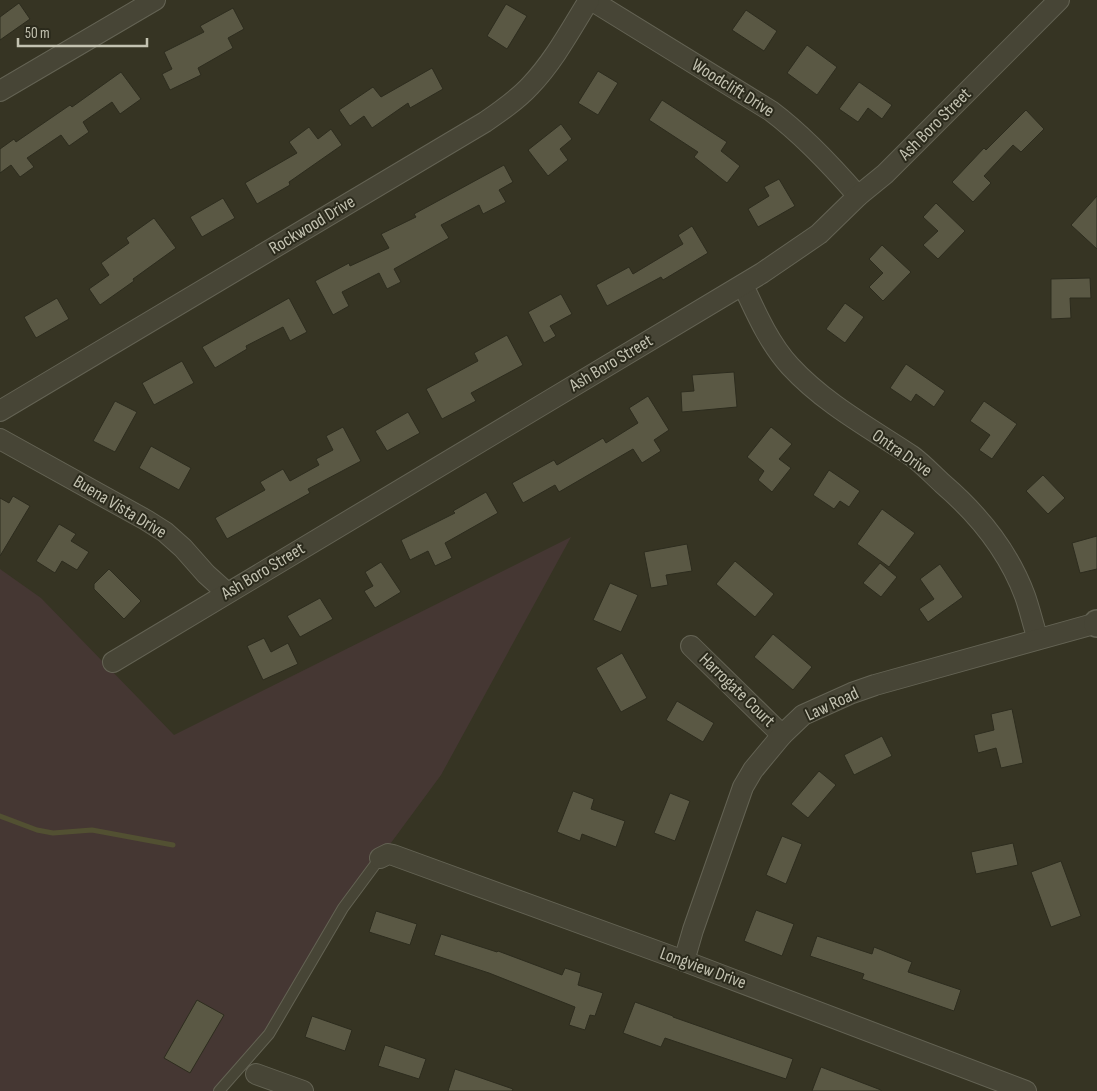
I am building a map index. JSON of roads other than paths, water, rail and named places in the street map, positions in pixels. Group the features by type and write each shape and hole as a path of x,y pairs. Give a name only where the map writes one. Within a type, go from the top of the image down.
{"street":[{"path":"0,91 155,0"},
{"name":"Woodclift Drive","path":"590,0 771,111 790,125 841,176 858,196"},
{"name":"Rockwood Drive","path":"0,411 507,107 531,86 546,67 590,0"},
{"name":"Ash Boro Street","path":"112,662 226,592 743,285 819,234 858,196 885,174 1059,0"},
{"name":"Ontra Drive","path":"743,285 764,328 790,367 815,390 852,419 913,458 981,520 1010,562 1025,596 1038,639"},
{"name":"Buena Vista Drive","path":"0,439 165,532 226,592"},
{"name":"Law Road","path":"684,961 743,787 753,770 782,735 803,715 875,685 1097,623"},
{"name":"Harrogate Court","path":"691,646 782,735"},
{"name":"Longview Drive","path":"380,858 393,854 684,961 1026,1091"},
{"path":"256,1074 303,1091"}],"lane":[{"path":"219,1091 269,1034 343,908 380,858"}],"waterway":[{"path":"0,816 37,830 53,833 92,830 173,845"}]}
